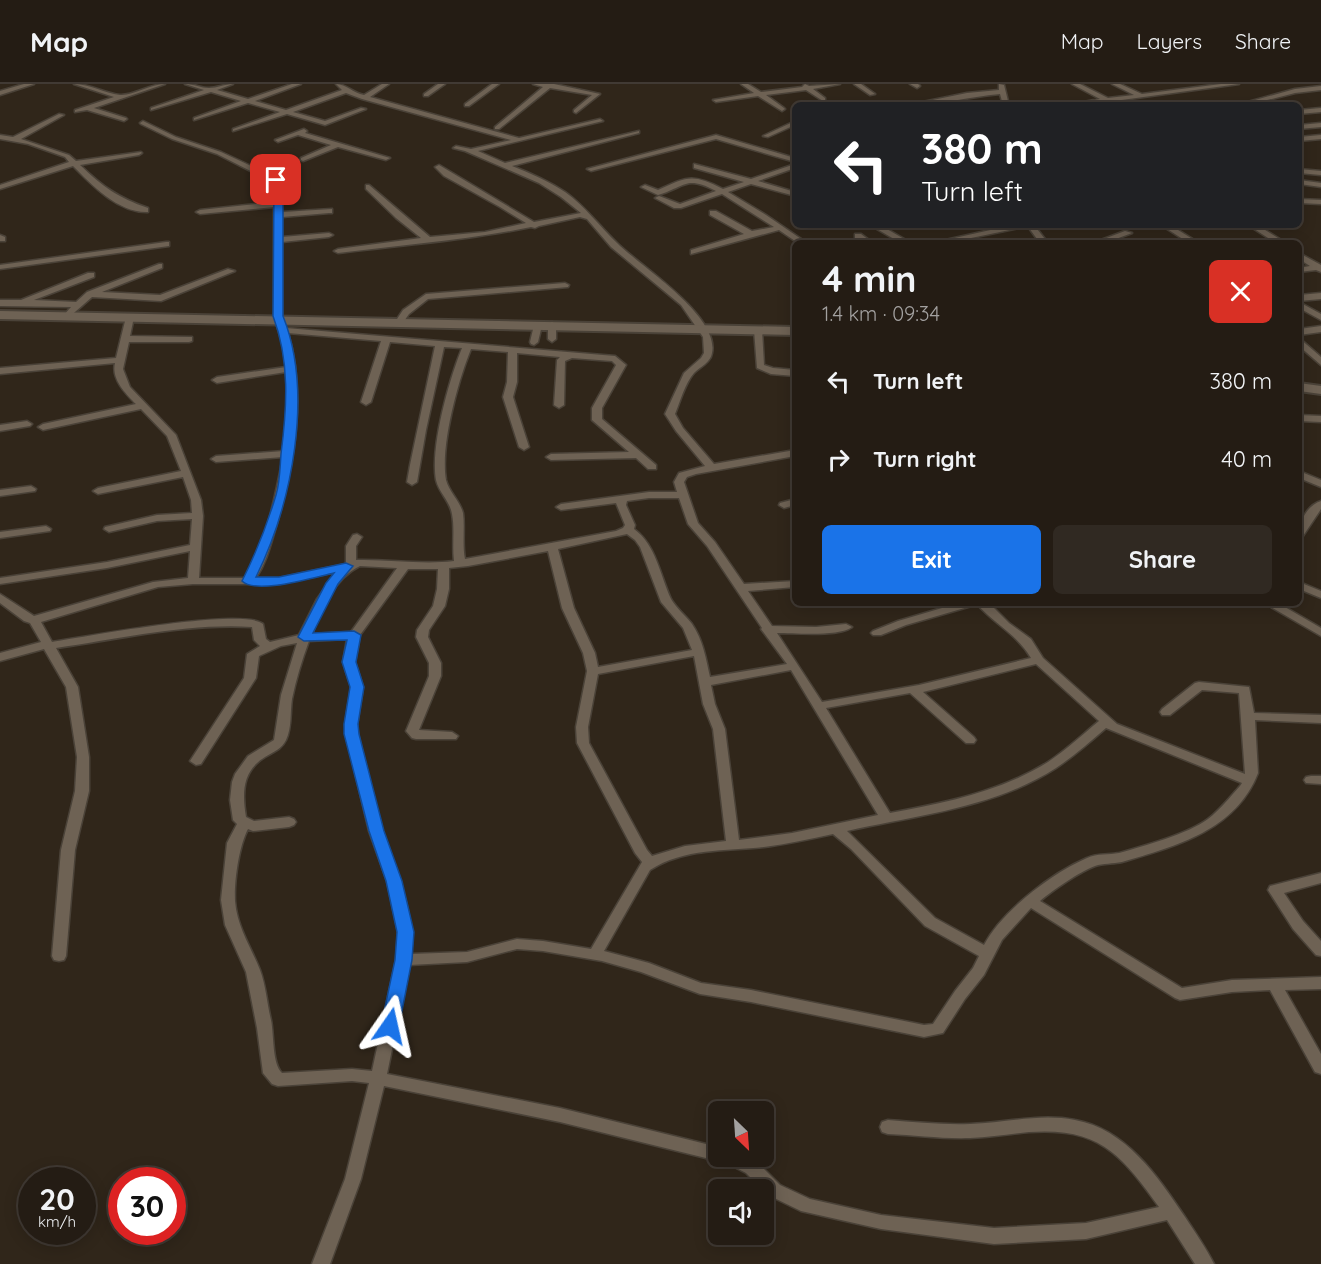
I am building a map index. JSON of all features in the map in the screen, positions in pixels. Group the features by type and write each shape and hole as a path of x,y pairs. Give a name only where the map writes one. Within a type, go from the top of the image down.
{"street":[{"path":"0,93 31,84"},
{"path":"77,84 121,97"},
{"path":"77,111 162,84"},
{"path":"188,84 325,123"},
{"path":"153,109 231,84"},
{"path":"196,119 298,84"},
{"path":"339,84 346,91 364,98 520,140"},
{"path":"364,98 386,84"},
{"path":"426,95 442,84"},
{"path":"467,105 496,84"},
{"path":"536,84 597,94 576,111"},
{"path":"744,84 782,109"},
{"path":"716,100 804,86 837,84"},
{"path":"857,84 872,94"},
{"path":"1075,84 1107,100"},
{"path":"1115,84 1141,96"},
{"path":"1192,84 1201,89"},
{"path":"1100,102 1234,84"},
{"path":"1301,84 1321,89"},
{"path":"497,128 549,85"},
{"path":"804,86 823,99"},
{"path":"928,102 1001,88"},
{"path":"1253,102 1313,88"},
{"path":"235,130 346,91"},
{"path":"87,108 124,119"},
{"path":"278,140 363,109"},
{"path":"1302,112 1321,110"},
{"path":"15,139 61,115"},
{"path":"470,151 600,121"},
{"path":"143,123 174,138 219,153 278,182 278,316 291,369 292,403 283,493 264,549 248,581"},
{"path":"766,136 792,124"},
{"path":"1302,127 1321,125"},
{"path":"506,165 637,132"},
{"path":"298,133 386,158"},
{"path":"0,136 67,156 101,189 124,203 145,210"},
{"path":"1302,139 1321,136"},
{"path":"591,169 716,137 792,159"},
{"path":"303,159 338,144"},
{"path":"456,148 470,151 542,181 590,217 614,245 673,292 702,328 707,337 708,353 689,373 670,414 679,429 712,468"},
{"path":"0,187 73,163 139,153"},
{"path":"697,166 792,193"},
{"path":"439,167 534,226"},
{"path":"659,198 677,206 792,167"},
{"path":"1302,171 1321,173"},
{"path":"775,173 792,177"},
{"path":"645,187 658,193 690,180 723,192 798,240"},
{"path":"1302,182 1319,185 1321,193"},
{"path":"369,187 399,216 428,239"},
{"path":"1302,201 1321,202"},
{"path":"200,212 277,204"},
{"path":"278,215 329,211"},
{"path":"713,213 751,234"},
{"path":"338,251 485,234 580,215 590,217"},
{"path":"694,252 751,234 780,228"},
{"path":"880,228 902,240"},
{"path":"950,240 1004,228"},
{"path":"1032,228 1042,240"},
{"path":"1170,228 1190,240"},
{"path":"1257,228 1277,240"},
{"path":"1106,240 1128,233"},
{"path":"277,240 329,235"},
{"path":"858,236 864,240"},
{"path":"0,267 166,244"},
{"path":"1302,257 1319,268"},
{"path":"67,316 90,294 159,266"},
{"path":"1302,270 1319,268"},
{"path":"90,294 161,298 231,271"},
{"path":"21,303 91,275"},
{"path":"399,322 405,312 426,297 565,285"},
{"path":"1302,298 1321,296"},
{"path":"0,303 79,305"},
{"path":"1302,307 1321,317"},
{"path":"0,315 130,317 281,326 386,340 615,359 621,365 595,413 597,420 652,467"},
{"path":"130,317 118,369 126,388 171,435 187,473 196,500 198,516 193,581"},
{"path":"281,326 399,322 792,331"},
{"path":"534,342 537,325"},
{"path":"552,325 552,339"},
{"path":"1302,332 1321,329"},
{"path":"758,330 760,366 771,371 792,373"},
{"path":"1310,331 1321,339"},
{"path":"124,339 189,339"},
{"path":"366,402 386,340"},
{"path":"1302,344 1321,362"},
{"path":"412,482 416,444 428,403 440,345"},
{"path":"462,563 457,546 457,513 441,481 441,455 451,399 467,347"},
{"path":"513,350 512,382 508,397 524,447"},
{"path":"559,405 561,360 571,355"},
{"path":"0,371 119,360"},
{"path":"217,380 291,369"},
{"path":"1302,387 1321,390"},
{"path":"43,427 141,406"},
{"path":"1302,418 1321,419"},
{"path":"0,428 27,424"},
{"path":"216,459 287,454"},
{"path":"792,454 712,468 683,476 679,482 693,524 711,544 794,666 886,818"},
{"path":"551,457 639,455"},
{"path":"98,491 187,473"},
{"path":"1302,475 1321,484"},
{"path":"0,494 31,489"},
{"path":"561,507 650,495 683,495"},
{"path":"622,499 621,505 630,525 628,530"},
{"path":"1302,528 1321,504"},
{"path":"109,529 157,518 198,516"},
{"path":"0,535 46,529"},
{"path":"0,597 28,619 34,620 140,588 193,581 279,581 349,565 406,564 444,567 628,530 639,538 645,548 667,602 688,627 699,652 709,704 719,729 733,846"},
{"path":"289,822 252,826 240,820 237,808 240,771 253,759 275,746 281,739 287,693 304,637 332,583 349,565 351,546 357,537"},
{"path":"0,581 107,565 194,547"},
{"path":"552,547 568,608 589,653 593,671 582,727 583,743 642,852 650,862"},
{"path":"321,1264 353,1179 378,1078 403,960 405,932 394,881 376,831 351,734 357,687 349,662 354,635 406,564"},
{"path":"444,567 443,589 439,606 423,630 422,638 435,663 435,676 412,731 416,735 452,736"},
{"path":"741,588 792,584"},
{"path":"1302,586 1319,591"},
{"path":"877,633 960,606"},
{"path":"985,606 1005,625 1027,641 1038,660 1113,727 1250,781"},
{"path":"1275,606 1321,633"},
{"path":"0,612 13,608"},
{"path":"34,620 72,687 83,757 82,791 68,850 59,956"},
{"path":"0,657 48,645 224,622 256,624 260,640 267,646"},
{"path":"767,629 816,630 846,627"},
{"path":"195,761 250,678 254,654 267,646 304,637 354,635"},
{"path":"593,671 699,652"},
{"path":"818,706 916,688 1038,660"},
{"path":"705,682 794,666"},
{"path":"403,960 467,957 517,944 595,955 644,967 700,988 924,1031 938,1029 960,994 979,971 996,937 1030,901 1045,889 1092,861 1118,858 1189,835 1213,822 1246,788 1252,773 1245,690 1205,685 1196,687 1166,712"},
{"path":"916,688 914,690 917,694 970,740"},
{"path":"1248,716 1321,719"},
{"path":"595,955 645,867 654,859 886,818 964,802 1014,787 1034,777 1071,752 1106,722"},
{"path":"244,824 234,843 228,900 236,939 253,972 271,1072 278,1080 352,1076 378,1078 560,1115 708,1152"},
{"path":"836,828 930,922 988,954"},
{"path":"1321,878 1275,890 1298,925 1321,951"},
{"path":"1030,901 1180,994 1232,986 1321,983"},
{"path":"1274,984 1321,1068"},
{"path":"888,1127 968,1131 1065,1124 1092,1130 1114,1144 1134,1161 1205,1264"},
{"path":"750,1167 774,1190 807,1206 881,1222 994,1236 1086,1231 1170,1212"}],"route":[{"path":"276,180 278,182 278,316 291,369 292,403 283,493 264,549 248,581 279,581 346,566 332,583 304,637 354,635 349,662 357,687 351,734 376,831 394,881 405,932 403,960 390,1026"}]}
